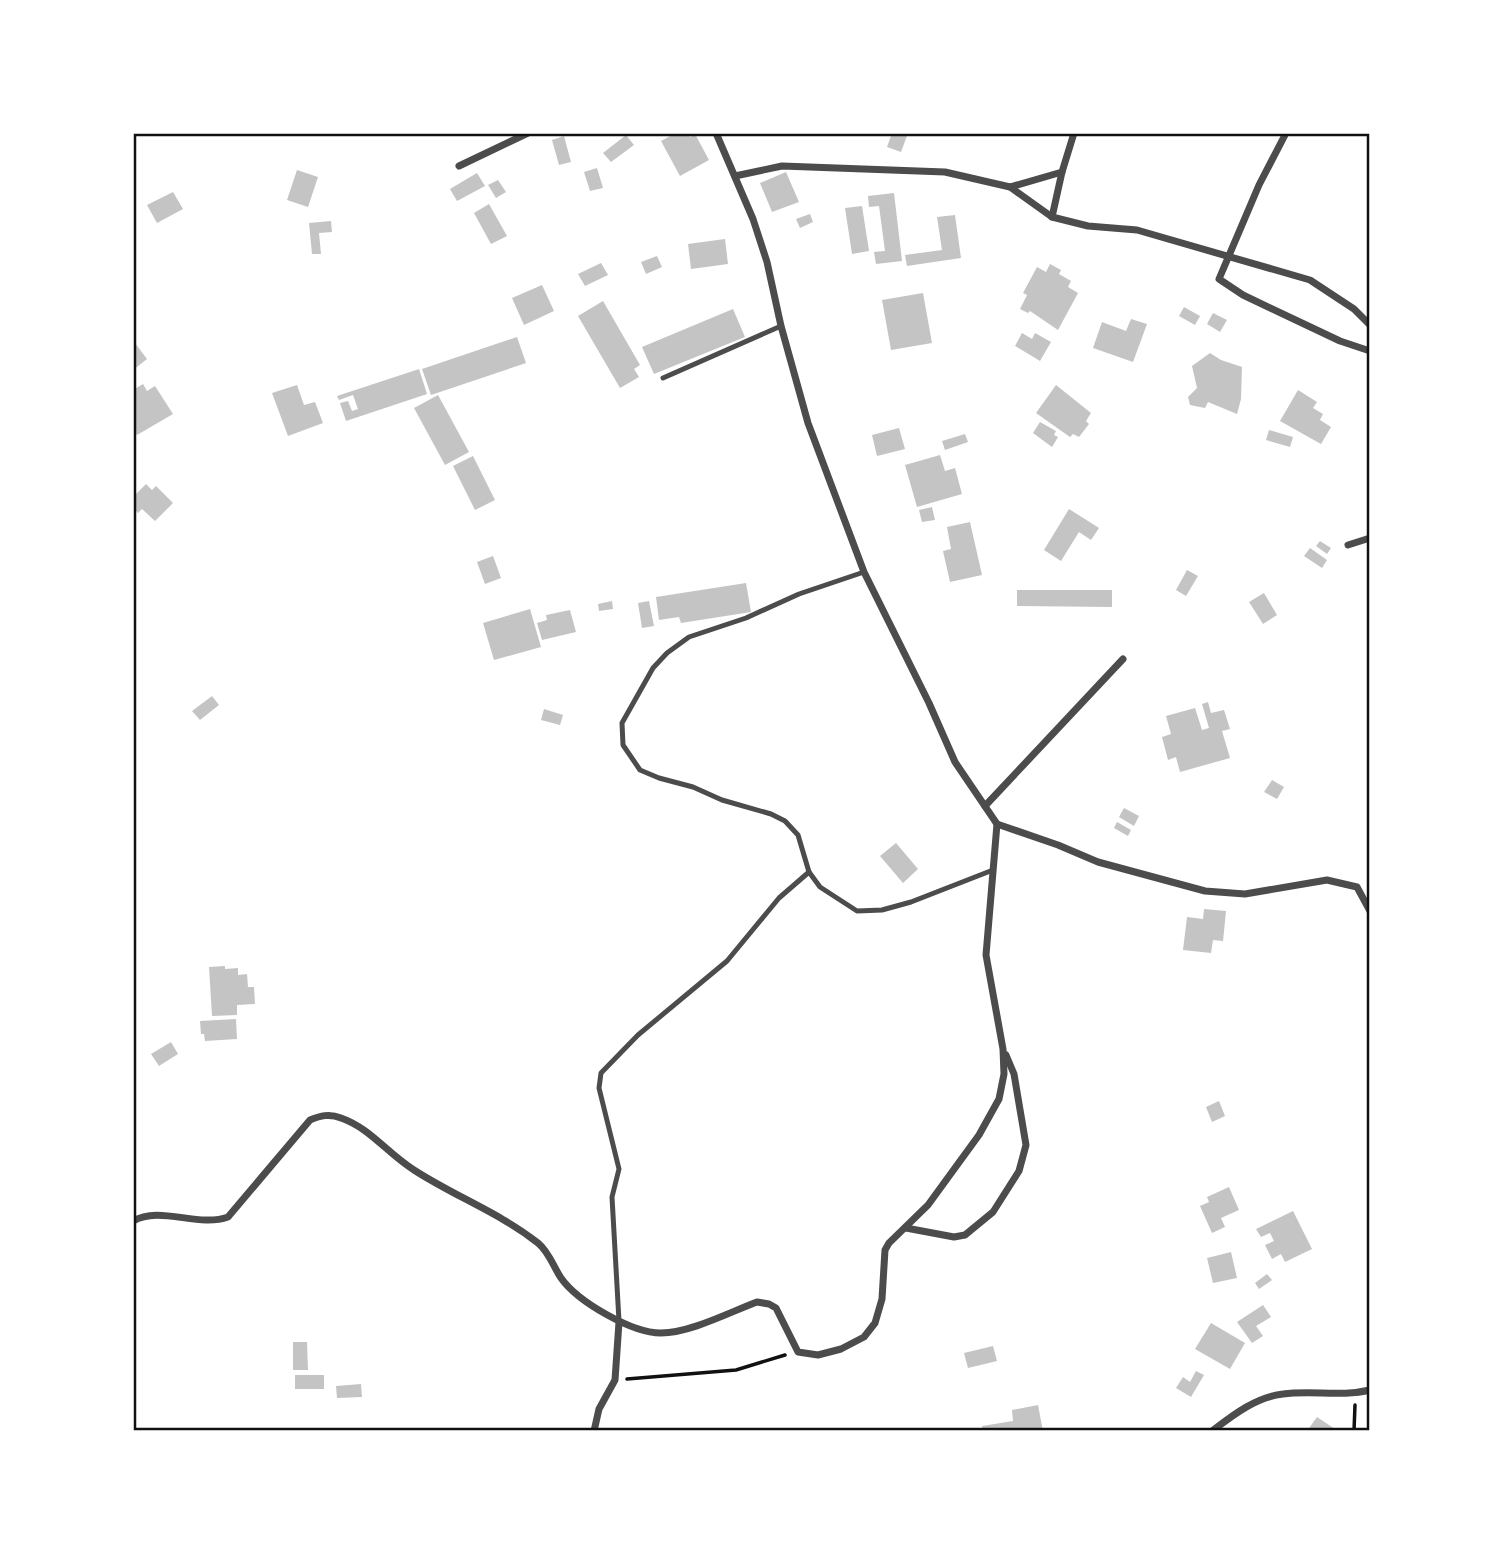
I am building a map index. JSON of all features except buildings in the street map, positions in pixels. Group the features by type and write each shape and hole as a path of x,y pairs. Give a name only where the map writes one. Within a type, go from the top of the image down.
{"street":[{"path":"459,166 528,133"},
{"path":"716,133 767,262 780,326 808,423 864,572 955,762 997,824 1098,862 1205,891 1245,894 1327,880 1357,887 1370,911"},
{"path":"1052,217 1074,133"},
{"path":"1286,133 1219,274 1222,282 1243,295 1340,341 1370,351"},
{"path":"735,176 782,166 945,172 1010,187 1052,217 1088,226 1137,230 1310,280 1354,309 1370,325"},
{"path":"1010,187 1062,172"},
{"path":"1348,545 1370,538"},
{"path":"985,806 1123,659"},
{"path":"133,1221 143,1215 214,1222 228,1217 310,1120 324,1115 339,1117 364,1130 412,1169 498,1217 539,1244 562,1280 605,1316 660,1333 689,1328 757,1302 776,1308 798,1352 818,1355 841,1349 864,1337 879,1314 885,1251 928,1205 979,1135 999,1099 1004,1074 1003,1049 986,955 997,824"},
{"path":"906,1228 954,1237 965,1235 993,1212 1019,1171 1026,1145 1014,1074 1003,1049"},
{"path":"594,1431 599,1409 615,1380 619,1322"},
{"path":"1212,1431 1247,1405 1281,1394 1356,1393 1370,1390"}],"lane":[{"path":"663,378 780,326"},
{"path":"864,572 689,637 667,653 653,668 622,723 623,745 640,769 659,778 693,787 722,800 771,814 785,821 798,835 809,872 820,887 856,911 882,910 911,902 993,870"},
{"path":"619,1322 612,1197 620,1169 599,1088 601,1073 638,1035 727,961 779,898 809,872"}],"path":[{"path":"615,1380 736,1370 798,1352"},
{"path":"1354,1431 1356,1393"}]}
